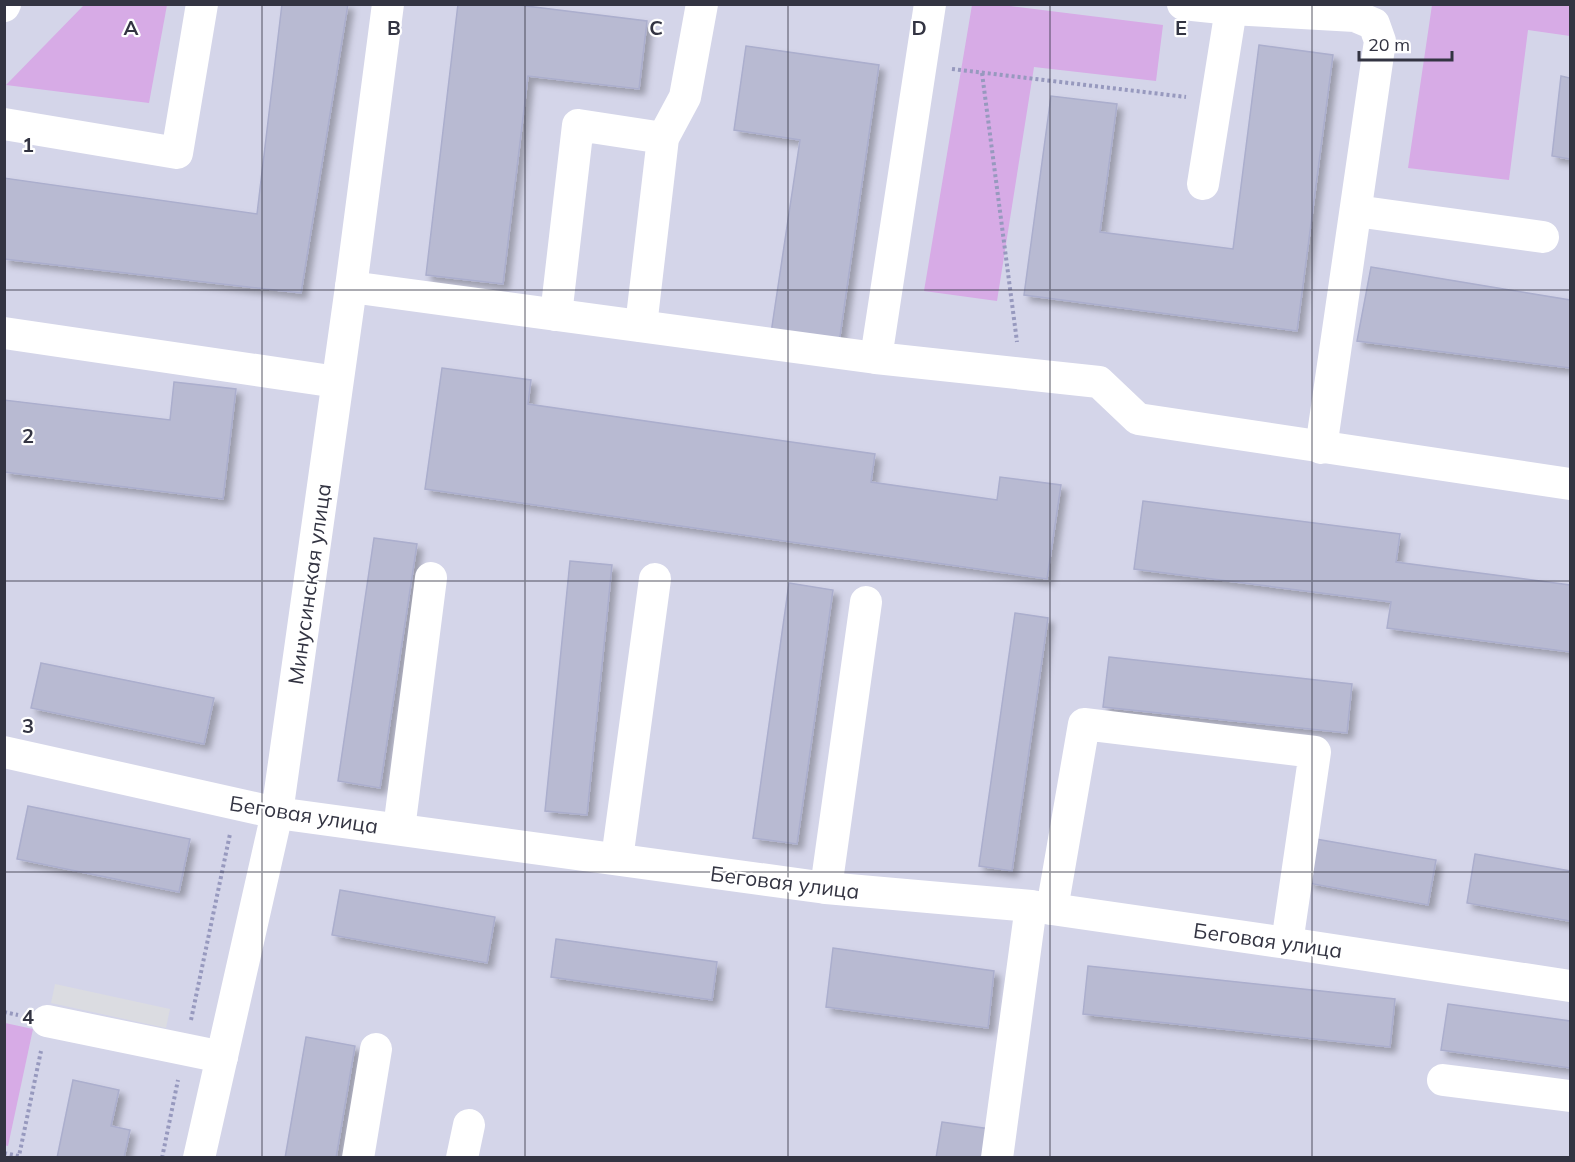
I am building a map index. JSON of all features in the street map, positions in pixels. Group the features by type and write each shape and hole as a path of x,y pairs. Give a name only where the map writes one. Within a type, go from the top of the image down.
{"street":[{"path":"4,124 177,153 202,4"},
{"name":"Минусинская улица","path":"199,1158 277,813 351,287 388,4"},
{"path":"641,326 663,138 686,97 702,4"},
{"path":"876,358 930,4"},
{"path":"1184,4 1355,16 1374,24 1380,41 1321,448"},
{"path":"1203,184 1231,9"},
{"path":"556,315 578,125 663,138"},
{"path":"1356,211 1543,237"},
{"path":"351,287 876,358 1099,382 1138,419 1570,484"},
{"path":"4,333 337,382"},
{"path":"399,829 431,578"},
{"path":"617,859 654,579"},
{"path":"826,888 866,602"},
{"path":"998,1158 1041,908 1084,724 1315,752 1287,942"},
{"name":"Беговая улица","path":"4,752 277,813 826,888 1041,908 1287,942 1570,987"},
{"path":"47,1021 222,1058"},
{"path":"358,1158 376,1049"},
{"path":"1443,1080 1570,1096"},
{"path":"462,1158 469,1125"}],"path":[{"path":"921,65 1216,101"},
{"path":"982,73 1022,374"},
{"path":"162,1158 230,833"},
{"path":"4,1012 47,1021 19,1156 4,1153"}],"shaded area":[{"path":"5,5 1570,5 1570,1157 5,1158"},
{"path":"84,5 167,5 149,103 6,85"},
{"path":"972,5 1002,5 1163,25 1156,81 1034,67 997,301 924,291"},
{"path":"1432,5 1570,5 1570,36 1528,30 1509,180 1408,168"},
{"path":"55,984 170,1009 166,1028 51,1003"},
{"path":"5,1023 33,1029 8,1146 4,1145"}],"building":[{"path":"282,4 348,4 301,293 4,259 4,178 257,214"},
{"path":"458,4 510,4 647,21 639,89 528,76 503,284 426,275"},
{"path":"1259,45 1333,55 1297,331 1024,295 1051,96 1117,104 1100,232 1233,249"},
{"path":"746,46 879,65 839,343 771,333 800,140 734,130"},
{"path":"1561,76 1570,78 1570,159 1552,156"},
{"path":"1371,267 1570,300 1570,368 1357,341"},
{"path":"442,368 531,380 528,404 875,454 871,482 997,500 1000,477 1061,485 1047,579 425,489"},
{"path":"174,382 236,389 223,499 4,472 4,400 170,420"},
{"path":"1143,501 1400,534 1396,562 1570,585 1570,652 1387,628 1391,602 1134,569"},
{"path":"374,538 417,544 380,788 338,781"},
{"path":"570,561 612,565 587,815 545,811"},
{"path":"789,583 833,590 797,844 753,838"},
{"path":"1015,613 1048,618 1012,871 979,866"},
{"path":"1109,657 1352,684 1347,733 1103,707"},
{"path":"41,663 214,698 204,744 31,708"},
{"path":"28,806 190,839 179,892 17,859"},
{"path":"1316,839 1436,860 1428,905 1308,883"},
{"path":"1475,854 1570,871 1570,921 1467,903"},
{"path":"340,890 495,917 487,963 332,935"},
{"path":"556,939 717,962 712,1000 551,977"},
{"path":"833,948 994,971 988,1028 826,1007"},
{"path":"1088,966 1395,999 1390,1047 1083,1014"},
{"path":"1448,1004 1570,1021 1570,1068 1441,1050"},
{"path":"306,1037 355,1046 336,1158 285,1158"},
{"path":"73,1080 119,1090 111,1126 130,1130 124,1158 57,1158"},
{"path":"942,1122 990,1129 986,1158 936,1158"}]}
